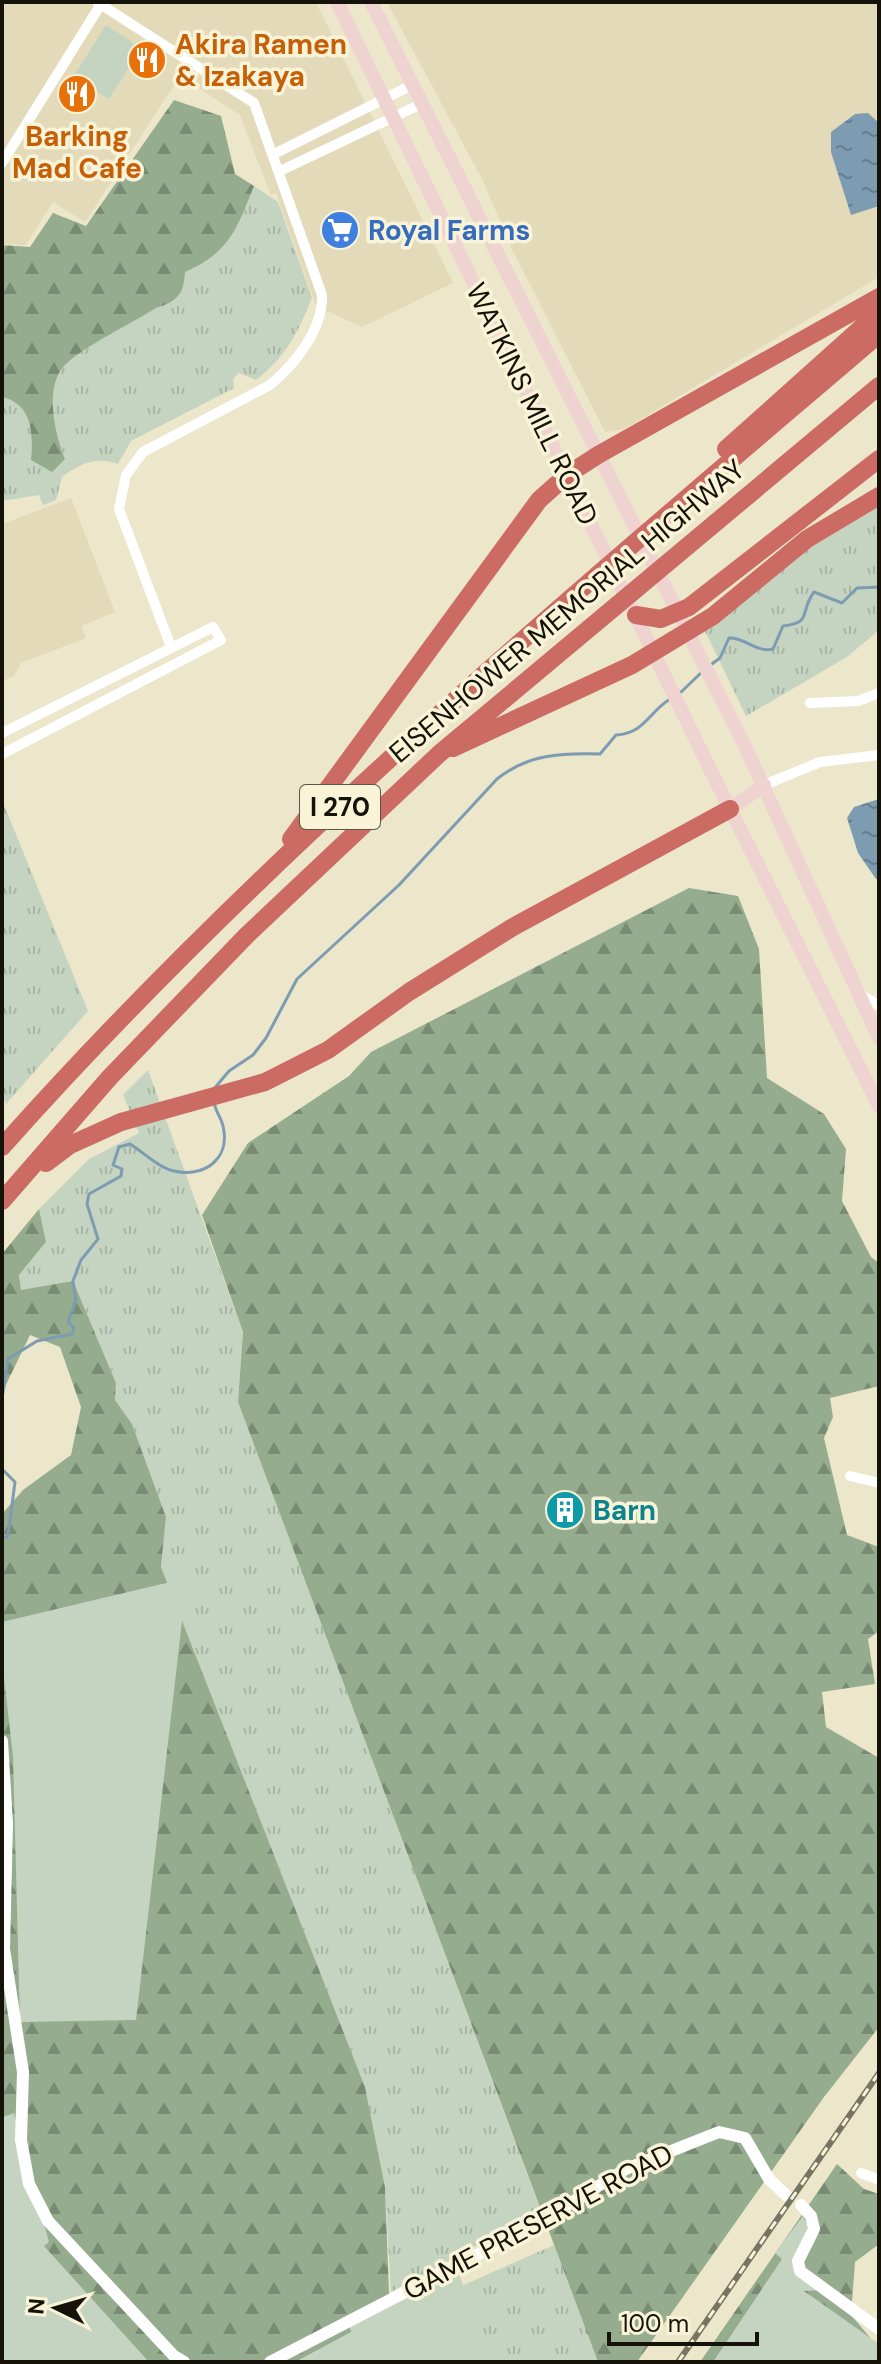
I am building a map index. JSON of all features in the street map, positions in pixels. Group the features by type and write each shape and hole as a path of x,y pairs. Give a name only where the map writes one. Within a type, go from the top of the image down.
{"highway":[{"path":"258,881 539,500 567,475 598,455 879,297"},
{"name":"I 270","path":"699,488 720,455 879,312"},
{"name":"I 270","path":"2,1147 85,1053 258,881 699,488 879,334"},
{"name":"EISENHOWER MEMORIAL HIGHWAY","path":"8,1196 110,1077 247,935 439,754 879,386"},
{"path":"636,615 648,619 682,611 879,459"},
{"path":"439,754 482,737 632,665 713,616 807,539 879,496"},
{"path":"8,1196 70,1145 121,1122 265,1082 328,1050 409,992 513,927 730,809"}],"main road":[{"name":"WATKINS MILL ROAD","path":"337,2 709,767 879,1106"},
{"name":"WATKINS MILL ROAD","path":"371,2 598,455 682,611 879,1038"},
{"path":"730,809 764,785"}],"street":[{"path":"2,163 99,3 250,98 280,171 322,295 319,315 305,344 288,370 270,385 143,452 132,464 120,493 119,509 171,647"},
{"path":"274,154 412,85"},
{"path":"280,171 392,115 421,104"},
{"path":"2,733 213,627 221,640 2,754"},
{"path":"810,703 823,697 863,700 879,693"},
{"path":"764,785 820,762 879,755"},
{"path":"858,993 879,1006"},
{"path":"850,1476 879,1483"},
{"path":"2,1741 7,1824 4,1949 23,2072 21,2140 29,2184 48,2221 174,2356 184,2362"},
{"name":"GAME PRESERVE ROAD","path":"270,2362 533,2226 626,2169 719,2132 745,2138 775,2187 787,2196"},
{"path":"861,2173 879,2180"},
{"path":"801,2205 810,2215 814,2229 798,2261 800,2271 879,2329"}],"shaded area":[{"path":"2,2 316,2 453,283 362,327 316,306 276,193 271,195 240,115 180,76 85,222 53,202 26,245 2,244"},
{"path":"387,2 879,2 879,277 624,429 605,432 512,249 483,181"},
{"path":"71,498 115,612 81,626 86,638 21,663 14,676 2,681 2,524"}],"green space":[{"path":"106,25 141,48 109,99 73,77"},
{"path":"174,100 221,116 235,174 254,186 230,238 212,257 185,272 183,286 174,300 85,349 59,373 53,410 65,459 52,472 31,460 31,431 25,413 20,406 2,397 2,245 30,247 53,213 86,226"},
{"path":"254,186 278,202 312,298 283,353 256,380 239,373 233,379 234,388 131,441 118,464 95,461 69,472 62,477 56,500 43,505 39,495 2,501 2,397 20,406 25,413 31,431 31,460 65,459 53,410 59,373 86,349 174,300 183,286 185,272 212,257 230,238"},
{"path":"879,502 879,630 847,657 746,716 704,629 803,548"},
{"path":"2,800 88,1011 6,1104 2,1093"},
{"path":"689,888 738,896 759,949 767,1078 824,1114 846,1149 842,1201 871,1257 879,1263 879,1386 830,1398 833,1417 824,1438 847,1535 879,1547 879,1631 868,1639 875,1684 822,1692 826,1727 879,1758 879,2027 824,2097 637,2362 598,2362 238,1402 243,1332 202,1215 248,1143 349,1076 371,1052"},
{"path":"148,1070 243,1332 238,1402 541,2211 391,2292 385,2187 365,2087 161,1567 166,1517 132,1424 115,1400 116,1383 73,1281 21,1291 19,1275 46,1242 39,1209 89,1159 139,1133 123,1095"},
{"path":"39,1209 46,1242 19,1275 21,1290 73,1281 116,1383 115,1400 132,1424 166,1517 161,1567 365,2087 385,2187 390,2319 397,2362 2,2362 2,1514 23,1490 71,1455 81,1407 60,1347 30,1335 2,1393 2,1254"},
{"path":"187,1578 136,2020 20,2022 13,1756 2,1661 2,1622"},
{"path":"2,2113 3,2117 14,2113 49,2242 44,2246 149,2362 2,2362"},
{"path":"837,2164 864,2189 879,2194 879,2244 855,2262 851,2315 879,2348 879,2362 700,2362"},
{"path":"803,2216 808,2226 798,2264 829,2290 804,2291 879,2344 879,2362 713,2362 782,2259 775,2253"},
{"path":"554,2245 598,2362 488,2362 459,2287"},
{"path":"457,2269 493,2362 295,2362 351,2332 349,2324"}],"water":[{"path":"868,113 879,123 879,206 851,215 831,152 831,132 855,114"},
{"path":"879,799 879,879 876,879 858,853 847,818 854,807"}],"waterway":[{"path":"709,666 720,658 729,638 761,649 773,649 783,626 802,619 814,592 842,603 857,588 879,587"},
{"path":"680,693 703,671"},
{"path":"213,1090 229,1071 253,1055 266,1038 297,979 399,885 497,779 533,760 572,754 600,754 616,735 634,730 670,699"},
{"path":"2,1399 8,1359 37,1341 72,1334 74,1328 68,1322 76,1300 73,1281 81,1260 98,1239 87,1204 89,1194 121,1176 122,1169 113,1165 119,1147 130,1144 174,1171 205,1169 213,1164 223,1148 222,1123 214,1102"},
{"path":"2,1469 15,1482 8,1536 2,1539"}],"railway":[{"path":"678,2362 879,2073"}],"place":[{"name":"Akira Ramen & Izakaya","path":"147,60"},
{"name":"Barking Mad Cafe","path":"77,94"},
{"name":"Royal Farms","path":"340,230"},
{"name":"Barn","path":"565,1510"}]}
